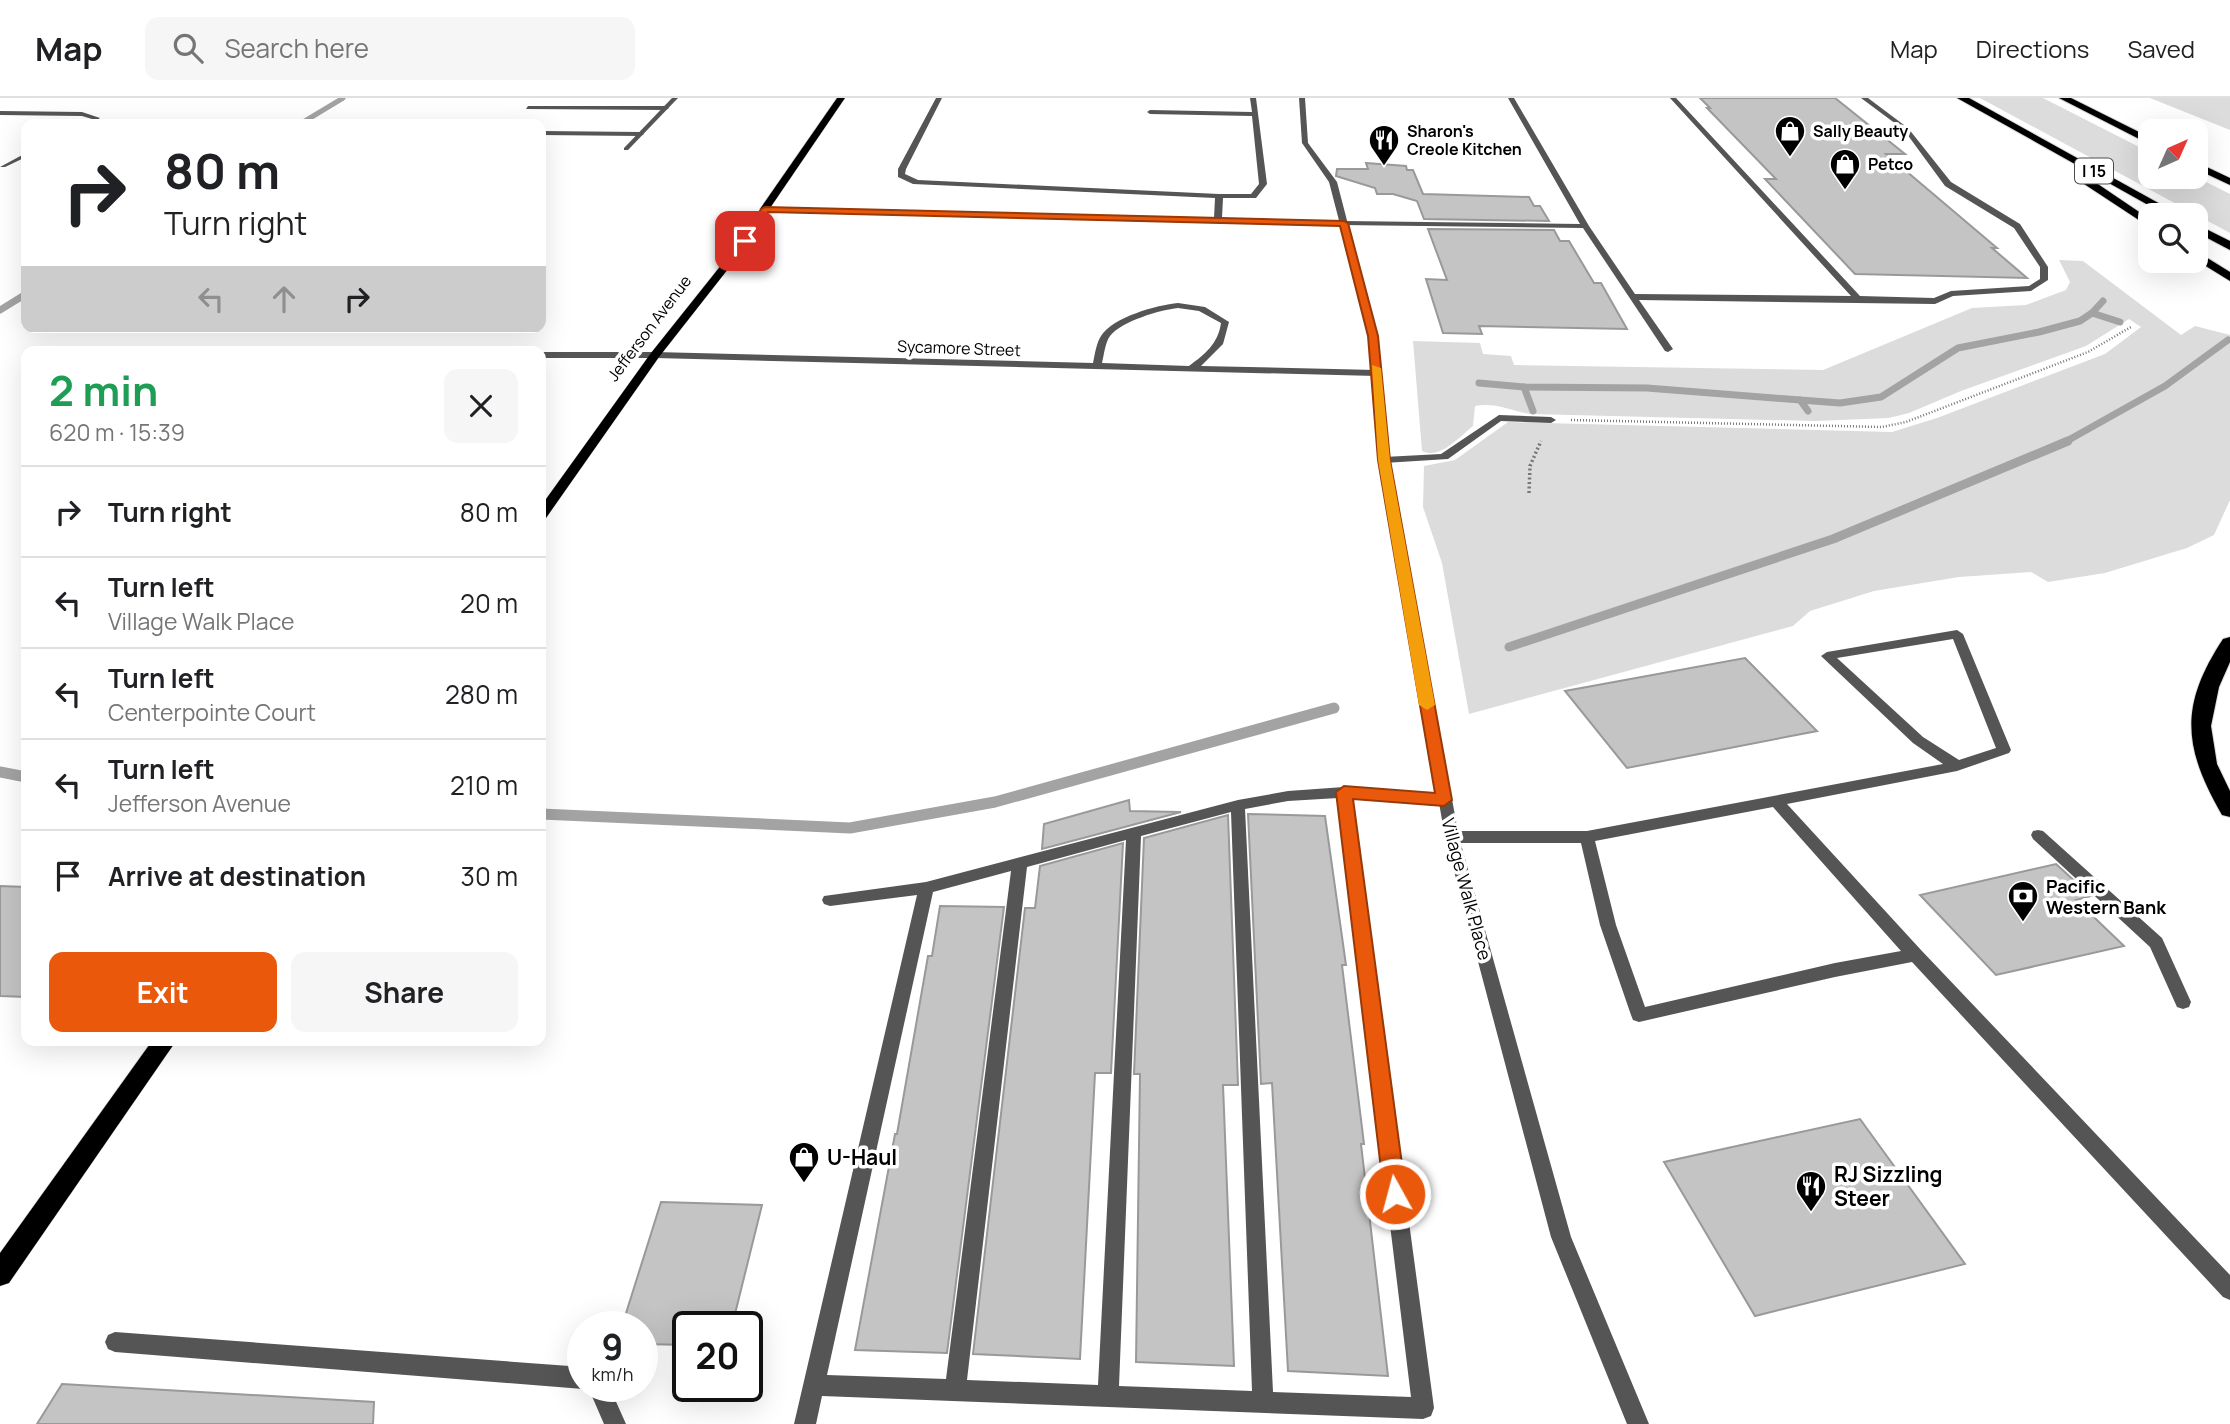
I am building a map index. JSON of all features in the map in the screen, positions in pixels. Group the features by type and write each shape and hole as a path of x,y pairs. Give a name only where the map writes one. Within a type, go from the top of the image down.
{"highway":[{"name":"I 15","path":"1962,98 2152,203"},
{"path":"2064,98 2138,136"},
{"path":"2013,127 2138,216"},
{"path":"2208,167 2230,175"},
{"path":"2208,170 2230,182"},
{"path":"2208,234 2230,246"},
{"path":"2208,263 2230,277"},
{"path":"2230,643 2208,683 2201,708 2200,736 2215,786 2230,809"}],"main road":[{"name":"Jefferson Avenue","path":"546,508 655,355 745,241 841,98"},
{"path":"0,1274 161,1046"}],"street":[{"path":"626,149 675,98"},
{"path":"939,98 902,169 901,175 905,178 934,184 1219,196 1253,196 1263,184 1253,98"},
{"name":"Village Walk Place","path":"1302,98 1305,143 1333,182 1373,336 1384,460 1452,837 1561,1237 1638,1424"},
{"path":"1511,98 1585,226 1668,349"},
{"path":"1673,98 1858,299"},
{"path":"1633,297 1935,300 1951,294 2031,288 2044,280 2044,267 2017,226 1948,184 1906,129 1864,98"},
{"path":"528,108 666,108"},
{"path":"1150,112 1255,114"},
{"path":"0,113 82,114 96,119"},
{"path":"546,134 641,134"},
{"path":"3,166 21,157"},
{"path":"1218,220 1219,196"},
{"path":"765,209 1585,226"},
{"path":"1096,367 1105,337 1112,331 1155,309 1182,304 1202,307 1225,322 1225,331 1217,350 1190,369"},
{"name":"Sycamore Street","path":"546,355 655,355 1376,373"},
{"path":"1384,460 1444,457 1499,418 1551,420"},
{"path":"1452,837 1587,837 1957,766 2004,750 1957,634 1827,656 1918,740 1957,766"},
{"path":"813,1385 1423,1408 1344,792"},
{"path":"830,900 926,888 1019,866 1238,805 1288,796 1344,792 1444,800"},
{"path":"1775,800 1915,956 2230,1290"},
{"path":"1238,805 1263,1402"},
{"path":"1108,1396 1134,832"},
{"path":"2038,835 2156,943 2183,1002"},
{"path":"1587,837 1608,925 1639,1015 1835,970 1915,956"},
{"path":"955,1391 1019,866"},
{"path":"805,1424 926,888"},
{"path":"115,1342 567,1377"},
{"path":"605,1402 615,1424"}],"path":[{"path":"1529,493 1528,474 1532,452 1547,432 1551,420 1882,427 1906,422 2088,352 2131,327"}],"shaded area":[{"path":"1980,98 2043,98 2138,146 2138,183"},
{"path":"2150,98 2230,98 2230,130"},
{"path":"2208,183 2230,194 2230,233 2208,221 2208,203 2174,203 2149,189 2208,189"},
{"path":"2059,260 2083,261 2181,335 2195,326 2230,335 2230,500 2214,535 2187,548 2105,573 2048,582 2031,572 1959,577 1874,591 1810,611 1793,626 1469,714 1442,563 1423,507 1424,466 1455,460 1508,422 1892,432 1937,418 2105,354 2141,327 2129,319 2086,346 1961,391 1909,413 1889,418 1815,421 1531,414 1483,405 1475,406 1473,426 1449,446 1429,453 1422,451 1413,341 1480,343 1483,354 1511,356 1514,365 1823,370 1972,308 2026,305 2066,290 2070,282"}],"building":[{"path":"1700,98 1835,98 1905,154 1886,154 1997,248 1992,248 2027,278 1855,274 1765,179 1776,179"},
{"path":"1366,163 1406,166 1407,170 1413,170 1423,194 1529,197 1534,206 1540,206 1549,221 1424,219 1417,201 1393,194 1377,194 1375,188 1336,176 1337,169 1368,169"},
{"path":"1428,229 1554,230 1560,241 1569,241 1594,283 1601,283 1627,329 1479,326 1482,334 1443,333 1426,279 1447,280"},
{"path":"1745,658 1817,731 1627,768 1565,691"},
{"path":"1129,800 1130,811 1181,812 1042,849 1044,824"},
{"path":"1248,814 1325,816 1346,965 1342,965 1388,1376 1288,1371 1272,1083 1261,1084"},
{"path":"1228,815 1238,1085 1223,1085 1234,1366 1136,1362 1140,1074 1134,1074 1144,838"},
{"path":"1123,843 1111,1073 1095,1073 1080,1359 973,1354 1025,908 1035,908 1040,866"},
{"name":"Pacific Western Bank","path":"2056,864 2091,896 2076,900 2124,946 1996,975 1920,895"},
{"path":"0,886 21,887 21,997 0,996"},
{"path":"940,906 1004,907 947,1353 855,1350 928,956 932,956"},
{"name":"RJ Sizzling Steer","path":"1860,1119 1965,1264 1755,1316 1664,1162"},
{"path":"661,1202 762,1205 736,1311 672,1311 672,1345 658,1344 658,1311 627,1311"},
{"path":"62,1384 374,1402 373,1424 37,1424"}],"waterway":[{"path":"308,119 343,98"},
{"path":"0,310 21,297"},
{"path":"2092,313 2103,301"},
{"path":"1800,400 1840,403 1881,397 1958,348 2039,332 2080,321 2092,313"},
{"path":"2092,313 2120,322"},
{"path":"2065,442 2165,386 2228,340"},
{"path":"1479,383 1524,387"},
{"path":"1524,387 1647,388 1800,400"},
{"path":"1524,387 1533,411"},
{"path":"1800,400 1808,411"},
{"path":"1509,647 1833,539 2068,441"},
{"path":"546,814 850,828 995,802 1334,708"},
{"path":"0,772 21,776"}],"slow traffic":[{"path":"1376,368 1384,460 1427,705"}],"place":[{"name":"Sally Beauty","path":"1790,158"},
{"name":"Sharon's Creole Kitchen","path":"1384,167"},
{"name":"Petco","path":"1845,191"},
{"name":"Pacific Western Bank","path":"2023,923"},
{"name":"U-Haul","path":"804,1184"},
{"name":"RJ Sizzling Steer","path":"1811,1213"}],"route":[{"path":"745,241 765,209 1344,223 1373,336 1384,460 1444,800 1344,792 1395,1194"}]}
